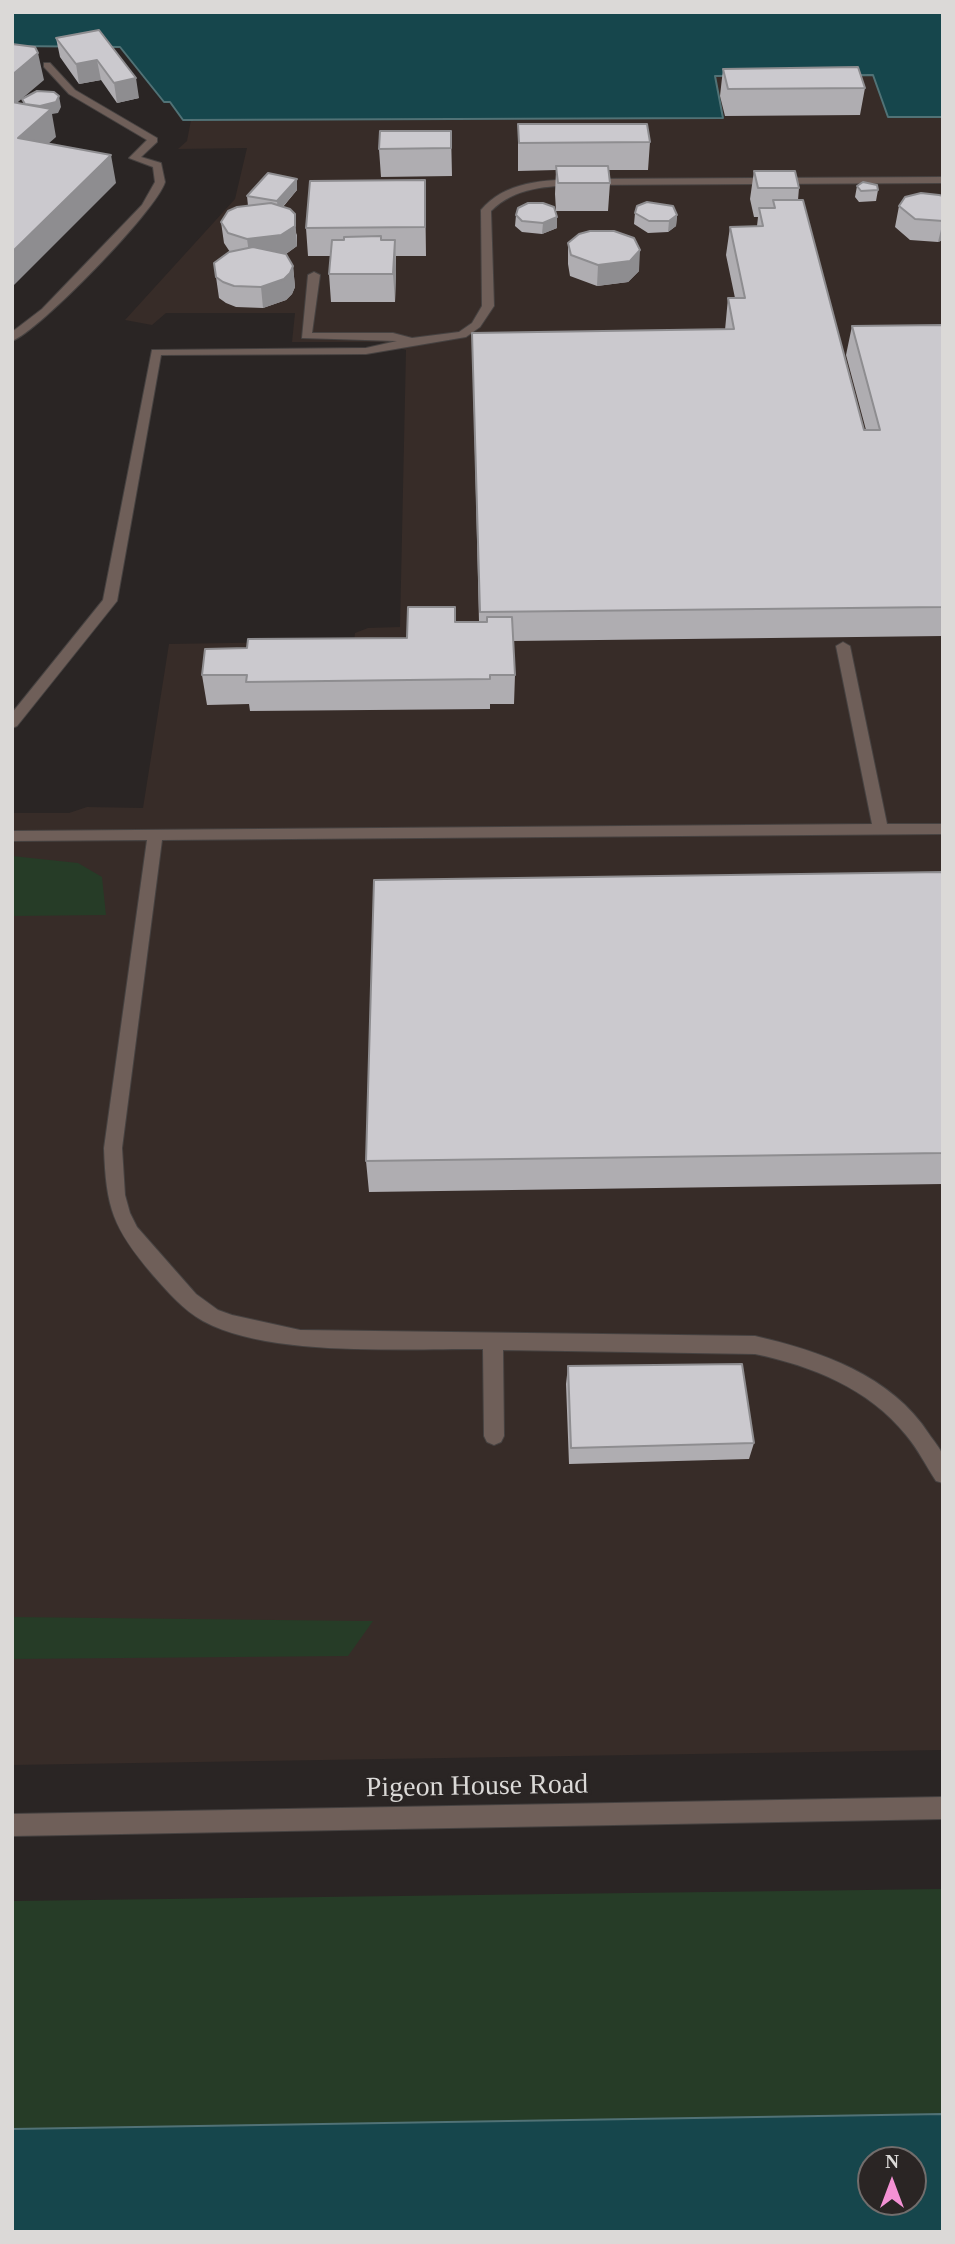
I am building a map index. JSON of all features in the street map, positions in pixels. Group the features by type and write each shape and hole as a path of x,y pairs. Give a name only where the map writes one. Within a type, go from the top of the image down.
{"street":[{"path":"12,338 46,311 146,207 159,189 162,174 157,165 134,158 153,140 72,92 47,65"},
{"path":"12,723 110,601 156,352 366,351 412,341 462,335 484,315 488,306 486,210 492,201 520,190 560,182 943,180"},
{"path":"314,275 306,336 393,335 412,341"},
{"path":"842,646 881,830"},
{"path":"12,836 943,829"},
{"path":"155,836 113,1148 115,1186 124,1221 164,1275 208,1315 247,1328 300,1338 755,1345 799,1353 833,1368 891,1405 914,1429 943,1474"},
{"path":"493,1343 494,1436"},
{"name":"Pigeon House Road","path":"12,1825 943,1808"}],"shaded area":[{"path":"874,75 888,117 943,117 943,1750 12,1765 12,813 69,813 87,807 143,808 169,644 354,641 355,633 368,628 400,627 406,350 382,342 292,342 295,313 166,313 152,325 125,320 235,199 247,148 178,149 187,141 191,120 722,118 715,76"}],"green space":[{"path":"12,856 78,863 102,877 106,915 12,916"},
{"path":"12,1617 373,1621 348,1656 12,1659"},
{"path":"943,1889 943,2232 12,2232 12,1901"}],"water":[{"path":"12,12 943,12 943,117 888,117 873,75 715,76 723,118 183,120 170,102 164,102 120,47 12,46"},
{"path":"943,2114 943,2232 12,2232 12,2129"}],"building":[{"path":"99,30 136,78 114,83 97,60 76,64 56,38"},
{"path":"12,44 35,47 38,53 12,75"},
{"path":"858,67 865,88 728,89 723,69"},
{"path":"37,91 54,92 59,96 56,102 40,106 25,104 22,99"},
{"path":"12,102 51,109 18,138 111,155 12,252"},
{"path":"518,124 647,124 650,142 519,143"},
{"path":"380,131 451,131 451,148 379,149"},
{"path":"556,166 608,166 610,183 558,183"},
{"path":"754,171 795,171 799,188 758,188"},
{"path":"268,173 297,179 277,201 247,196"},
{"path":"425,180 425,227 306,228 310,181"},
{"path":"863,182 877,185 878,190 861,191 857,186"},
{"path":"921,193 943,196 943,221 915,219 899,206 905,197"},
{"path":"773,200 803,200 864,430 880,430 852,326 943,325 943,607 480,612 472,333 734,329 728,298 745,298 730,227 763,226 759,208 775,208"},
{"path":"647,202 673,206 677,215 669,221 649,221 635,213 637,206"},
{"path":"271,203 290,209 295,214 295,226 281,235 247,239 228,233 221,222 228,211 237,207"},
{"path":"528,203 543,203 554,207 557,217 543,223 522,221 516,215 518,208"},
{"path":"614,231 634,238 640,250 630,261 598,265 571,255 568,243 579,234"},
{"path":"381,236 381,240 395,240 393,274 329,274 332,240"},
{"path":"253,247 286,254 293,266 290,273 284,279 261,287 234,286 216,277 214,263 229,252"},
{"path":"408,607 455,607 455,622 487,622 487,617 512,617 515,675 490,675 490,679 246,682 247,675 202,675 205,649 247,648 248,639 407,638"},
{"path":"943,872 943,1153 366,1161 374,880"},
{"path":"742,1364 754,1443 571,1448 568,1366"}]}
